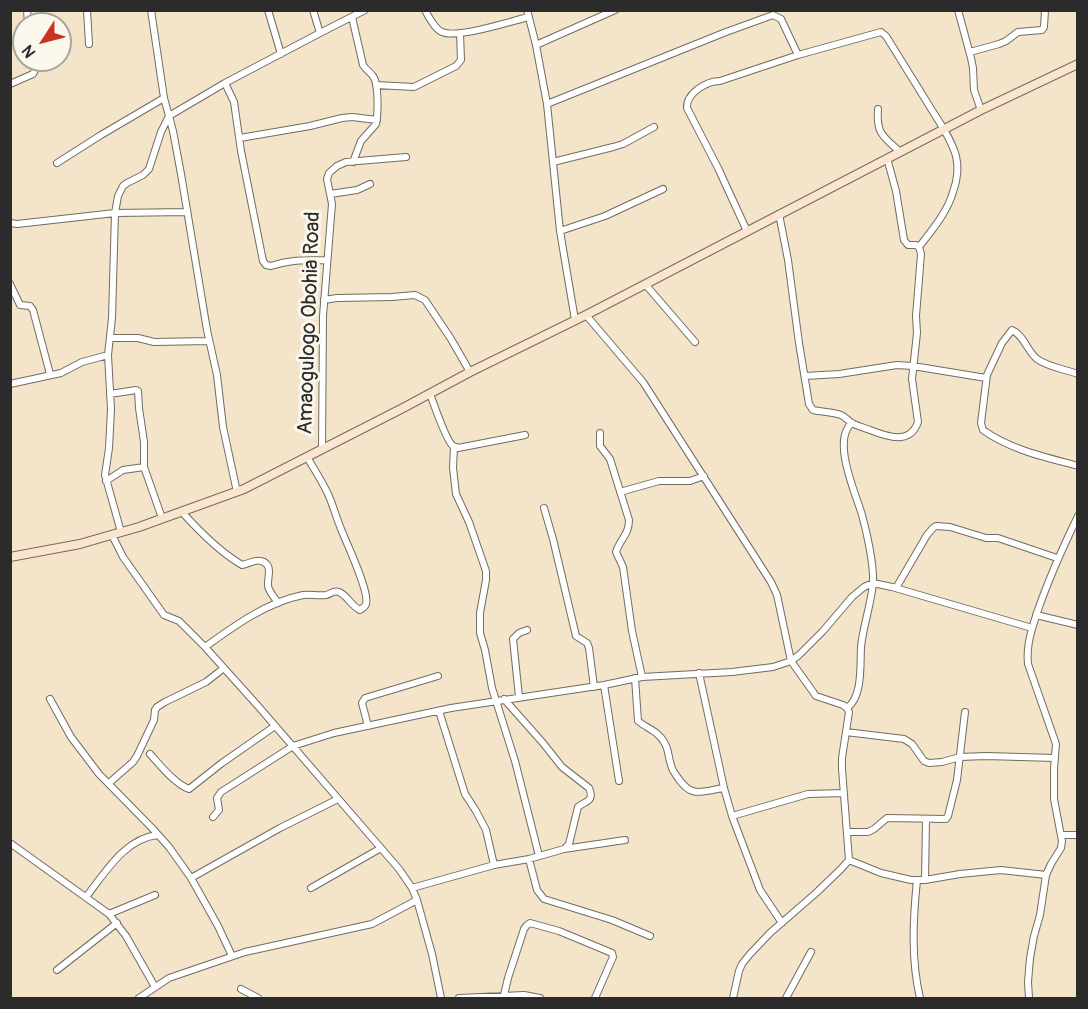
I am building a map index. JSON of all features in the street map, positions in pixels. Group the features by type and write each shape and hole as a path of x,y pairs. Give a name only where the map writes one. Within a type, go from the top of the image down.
{"street":[{"path":"87,10 89,44"},
{"path":"151,10 164,98 217,375 224,434 237,492"},
{"path":"268,10 281,54"},
{"path":"313,10 320,33"},
{"path":"364,10 225,83 169,116 161,132 149,169 123,186 118,196 115,213 112,318 108,355 109,448 105,469 116,533 123,557 164,615 179,621 205,647 381,848 412,888 432,954 441,999"},
{"path":"425,10 438,30 460,33 471,32 528,14 547,104 560,231 575,320"},
{"path":"536,45 615,10"},
{"path":"958,10 970,52 974,90 981,110"},
{"path":"970,52 999,44 1018,32 1042,30 1045,10"},
{"path":"547,104 773,15 780,14 798,55"},
{"path":"352,17 363,65 373,76 376,85 377,120 375,127 360,141 353,162"},
{"path":"747,231 687,108 687,101 692,94 710,82 720,81 798,55 881,32 886,36 944,129 953,146 956,158 956,182 948,206 919,247"},
{"path":"376,85 414,87 456,66 461,60 460,33"},
{"path":"10,557 80,544 237,492 586,315 981,110 1075,68"},
{"path":"10,84 34,72"},
{"path":"225,83 234,102 243,163 263,261 266,265 271,266 291,260 327,260"},
{"path":"57,163 164,98"},
{"path":"878,109 879,130 900,152"},
{"path":"240,138 342,118 377,120"},
{"path":"553,162 623,144 654,127"},
{"name":"Amaogulogo Obohia Road","path":"322,449 322,326 332,216 327,179 337,166 353,162 406,157"},
{"path":"887,158 896,191 904,240 908,245 919,247"},
{"path":"330,194 357,190 370,184"},
{"path":"560,231 605,216 663,189"},
{"path":"10,223 115,213 187,212"},
{"path":"779,214 809,404 813,410 839,414 852,423 893,437 906,436 911,433 916,429 918,422 912,379 917,333 916,316 921,254 919,247"},
{"path":"10,284 18,303 30,306 36,317 50,374"},
{"path":"645,284 695,342"},
{"path":"324,300 415,295 421,297 451,339 470,372"},
{"path":"586,315 643,382 771,582 777,595 791,661 816,696 843,705 849,712 842,758 849,860 770,933 742,964 732,999"},
{"path":"1077,374 1035,358 1017,333 1012,330 1002,342 986,378 981,423 983,430 999,441 1021,450 1077,466"},
{"path":"110,338 138,338 154,342 209,341"},
{"path":"10,384 61,373 82,362 108,355"},
{"path":"805,376 839,374 897,365 986,378"},
{"path":"110,394 138,391 144,442 144,467 162,518"},
{"path":"430,394 454,447 453,468 456,494 469,522 486,571 480,613 480,633 538,856"},
{"path":"847,708 854,701 860,678 863,635 873,583 863,520 844,459 845,436 848,426 852,423"},
{"path":"600,433 600,446 609,459 629,520 629,528 616,552 623,567 632,631 638,678 638,721 659,734 669,751 671,767 688,790 694,792 724,788"},
{"path":"454,447 525,435"},
{"path":"205,647 243,621 278,603 302,596 328,594 335,591 346,596 355,608 360,610 367,603 359,572 331,500 307,457"},
{"path":"106,481 123,470 144,467"},
{"path":"620,492 659,480 690,481 704,476"},
{"path":"544,508 576,636 587,643 589,648 594,687"},
{"path":"182,512 211,542 233,560 242,565 258,560 266,564 270,575 269,588 278,603"},
{"path":"1029,999 1030,958 1034,936 1040,915 1046,875 1061,848 1061,835 1054,799 1056,744 1028,664 1027,652 1036,615 1057,558 1077,516"},
{"path":"896,588 927,535 933,528 941,525 986,538 998,538 1057,558"},
{"path":"213,816 219,810 218,795 293,746 320,736 496,700 594,687 638,678 751,670 791,661 809,646 852,597 873,583 1032,628"},
{"path":"1036,615 1077,625"},
{"path":"519,697 513,639 526,630"},
{"path":"109,783 137,756 154,720 157,707 206,682 224,668"},
{"path":"699,673 732,816 760,890 782,923"},
{"path":"368,726 362,703 365,698 438,676"},
{"path":"604,685 619,781"},
{"path":"50,699 71,737 99,774 169,847 191,878 232,956"},
{"path":"504,699 562,767 591,792 588,802 578,807 569,844 564,849"},
{"path":"440,711 465,795 486,830 494,865"},
{"path":"848,832 868,832 887,818 946,819 957,780 965,712"},
{"path":"150,754 179,783 189,789 276,726"},
{"path":"846,732 904,739 912,744 924,761 929,763 986,756 1055,758"},
{"path":"732,816 808,794 844,793"},
{"path":"191,878 280,828 338,799"},
{"path":"925,880 926,819"},
{"path":"86,897 122,853 136,841 158,835"},
{"path":"1061,835 1077,835"},
{"path":"412,888 494,865 529,859 564,849 625,840"},
{"path":"10,843 109,914 126,936 155,987"},
{"path":"311,888 381,848"},
{"path":"529,859 537,890 544,899 612,920 650,936"},
{"path":"849,860 881,873 917,880 1001,870 1046,875"},
{"path":"917,880 914,944 916,981 920,999"},
{"path":"109,914 155,895"},
{"path":"139,999 169,978 232,956 372,924 417,900"},
{"path":"57,969 117,923"},
{"path":"504,995 524,929 530,923 559,931 612,954 613,957 595,999"},
{"path":"786,999 811,952"},
{"path":"241,989 258,999"},
{"path":"459,999 504,995 524,995 540,999"}]}
